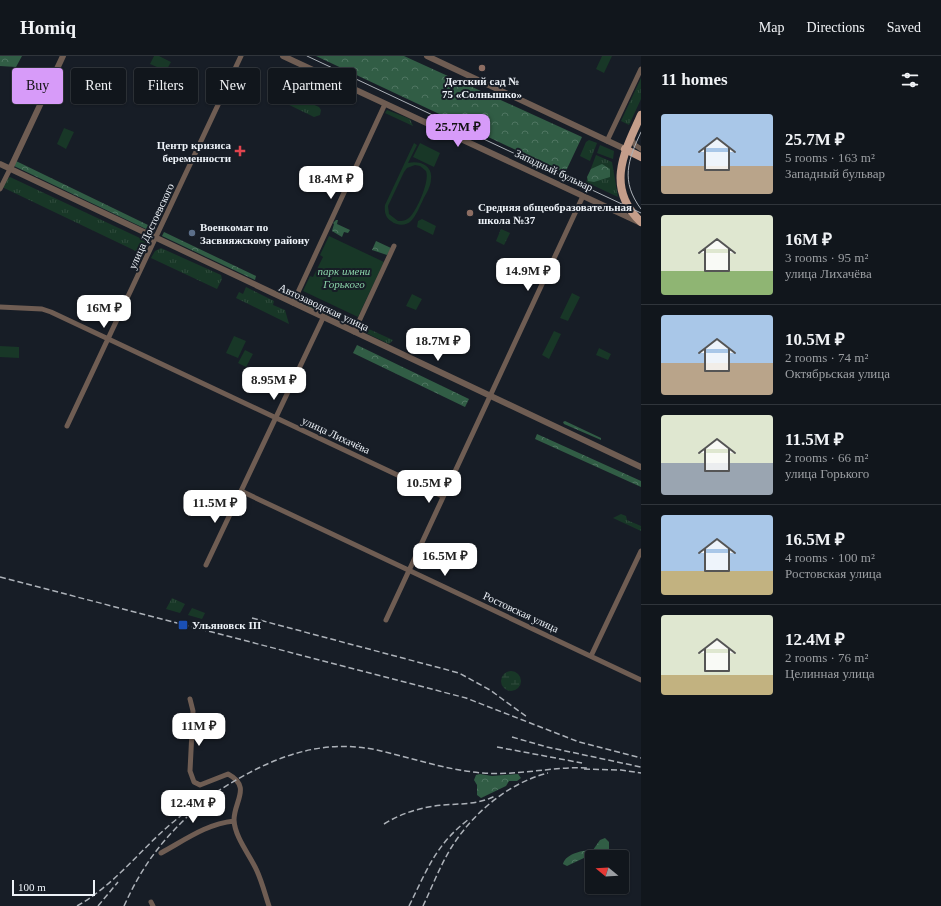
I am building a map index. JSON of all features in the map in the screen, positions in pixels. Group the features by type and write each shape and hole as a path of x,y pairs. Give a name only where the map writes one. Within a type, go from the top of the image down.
{"main road":[{"path":"641,115 625,149 620,168 622,189 630,208 641,223"},
{"path":"625,149 640,153"}],"street":[{"path":"0,189 63,56"},
{"name":"улица Достоевского","path":"67,426 241,56"},
{"name":"Западный бульвар","path":"283,56 641,223"},
{"path":"427,56 625,149"},
{"path":"607,141 641,69"},
{"path":"293,303 385,104"},
{"path":"630,137 640,153"},
{"name":"Автозаводская улица","path":"0,164 641,467"},
{"path":"386,620 408,569 583,196"},
{"path":"354,332 394,246"},
{"name":"улица Лихачёва","path":"0,307 42,309 51,312 442,496"},
{"path":"206,565 323,318"},
{"name":"Ростовская улица","path":"241,491 641,680"},
{"path":"591,656 641,552"},
{"path":"190,699 193,711 190,772 194,782 200,785 228,774 240,785 241,798 235,811 234,821 240,839 258,871 270,906"},
{"path":"161,853 194,833 210,826 234,821"}],"green space":[{"path":"0,56 22,56 16,67 0,66"},
{"path":"154,56 159,56 171,62 168,68 159,68 150,64"},
{"path":"316,56 404,56 582,137 565,173 356,75 356,68 342,68"},
{"path":"602,56 612,56 604,73 596,69"},
{"path":"641,78 641,99 629,125 621,121"},
{"path":"287,104 312,104 319,107 321,110 320,115 314,117"},
{"path":"387,110 410,119 413,126 385,113"},
{"path":"64,128 74,132 66,149 57,144"},
{"path":"589,140 597,143 590,161 580,156 586,142"},
{"path":"414,143 417,145 408,163 417,162 428,167 431,174 431,182 428,191 414,217 411,221 404,225 393,223 389,220 386,214 385,205","holes":["415,165 420,166 426,171 427,176 425,188 410,217 406,220 398,221 389,214 388,206 407,168"]},
{"path":"420,143 440,153 434,167 413,157"},
{"path":"600,145 614,151 613,159 597,153"},
{"path":"596,155 612,162 618,197 586,182"},
{"path":"16,161 148,225 146,229 14,166"},
{"path":"602,164 610,169 610,177 594,182 588,181 587,177 591,169"},
{"path":"10,177 142,239 145,242 142,254 2,187"},
{"path":"422,219 436,226 433,235 417,227 418,221"},
{"path":"338,220 337,224 350,230 348,233 344,232 342,237 332,231 333,223"},
{"path":"501,229 510,233 504,245 496,241"},
{"path":"164,232 256,276 255,280 162,236"},
{"name":"парк имени Горького","path":"329,236 384,262 358,317 303,291 310,276 313,277 323,257 320,255"},
{"path":"376,241 391,248 387,255 372,250"},
{"path":"161,248 221,275 222,279 217,289 151,258 155,251"},
{"path":"246,287 274,301 273,305 285,310 289,324 236,298 239,292 243,294"},
{"path":"572,293 580,297 568,321 560,318"},
{"path":"412,294 422,299 416,310 406,306"},
{"path":"300,296 332,312 330,316 308,306 301,300"},
{"path":"360,325 393,340 389,344 362,331"},
{"path":"554,331 561,334 549,359 542,355"},
{"path":"234,336 246,341 238,358 226,353"},
{"path":"357,345 469,399 465,407 353,353"},
{"path":"0,346 19,347 19,358 0,357"},
{"path":"599,348 611,354 608,360 596,355"},
{"path":"245,350 253,354 246,367 238,363"},
{"path":"565,421 601,438 601,440 564,424 563,422"},
{"path":"537,434 641,481 641,487 535,439"},
{"path":"621,514 626,516 627,520 641,526 641,531 613,518"},
{"path":"172,598 185,604 180,613 166,609"},
{"path":"192,608 205,613 202,619 188,615"},
{"path":"511,671 518,674 521,681 518,688 511,691 504,688 501,681 504,674"},
{"path":"480,774 492,776 518,774 521,778 517,781 509,781 506,786 481,798 477,795 477,785 474,780 476,775"},
{"path":"605,838 609,842 609,850 593,850 600,840"},
{"path":"585,851 585,857 567,866 563,864 568,857"}],"tram line":[{"path":"307,56 641,213"},
{"path":"641,132 628,170 630,189 634,199 641,209"}],"railway":[{"path":"0,577 466,698 579,742 641,758"},
{"path":"252,618 459,673 490,690 527,717"},
{"path":"512,737 547,747 641,767"},
{"path":"77,906 108,884 162,831 192,808 213,794 257,769 279,759 302,752 326,747 351,747 377,750 442,767 496,774 562,768 589,768"},
{"path":"497,747 582,763"},
{"path":"584,769 621,770 641,773"},
{"path":"423,906 447,855 470,823 493,801 506,792 519,784 548,773"},
{"path":"384,824 408,812 434,806 473,803 495,796"},
{"path":"124,906 143,869 158,848 187,817"},
{"path":"409,906 433,858 448,838 469,819"},
{"path":"98,906 118,882"}],"place":[{"name":"Детский сад № 75 «Солнышко»","path":"482,68"},
{"name":"Центр кризиса беременности","path":"240,151"},
{"name":"Средняя общеобразовательная школа №37","path":"470,213"},
{"name":"Военкомат по Засвияжскому району","path":"192,233"},
{"name":"Ульяновск III","path":"183,625"}]}
